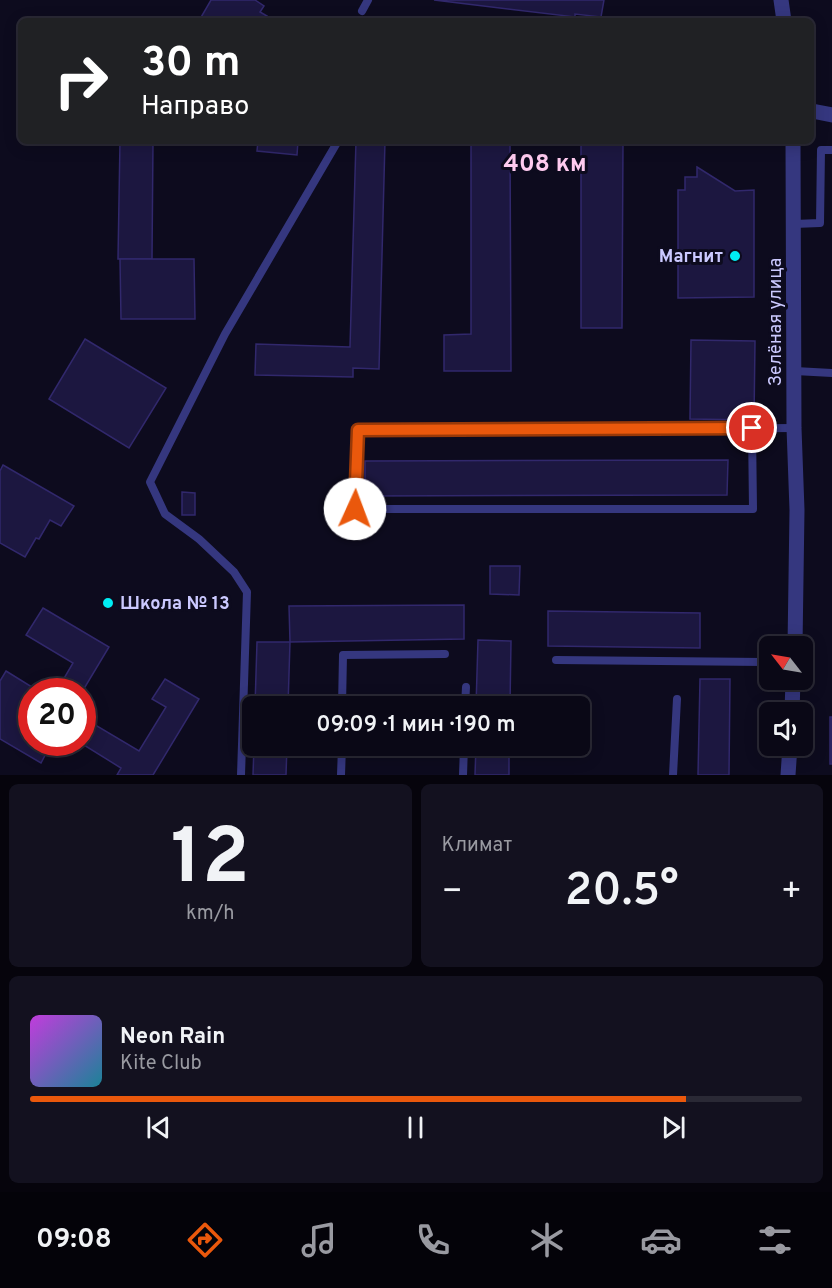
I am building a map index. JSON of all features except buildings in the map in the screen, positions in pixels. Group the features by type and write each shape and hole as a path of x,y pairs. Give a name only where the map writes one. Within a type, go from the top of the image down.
{"street":[{"path":"782,0 784,18"},
{"path":"814,111 832,115"},
{"name":"Зелёная улица","path":"793,144 794,428 797,545 795,636"},
{"path":"788,775 789,756"}],"lane":[{"path":"362,11 368,0"},
{"path":"241,775 247,592 234,572 199,539 165,514 150,482 225,334 336,144"},
{"path":"794,224 820,223 821,150 832,150"},
{"path":"795,371 832,373"},
{"path":"752,428 753,509 355,509 358,430 752,428 794,428"},
{"path":"342,696 344,655 445,654"},
{"path":"556,660 759,662"},
{"path":"466,687 466,696"},
{"path":"673,775 677,699"},
{"path":"341,775 342,756"},
{"path":"463,775 464,756"}],"place":[{"name":"Магнит","path":"735,256"},
{"name":"Школа № 13","path":"108,603"}],"district":[{"name":"408 км","path":"545,163"}],"route":[{"path":"355,509 358,430 752,428"}]}
